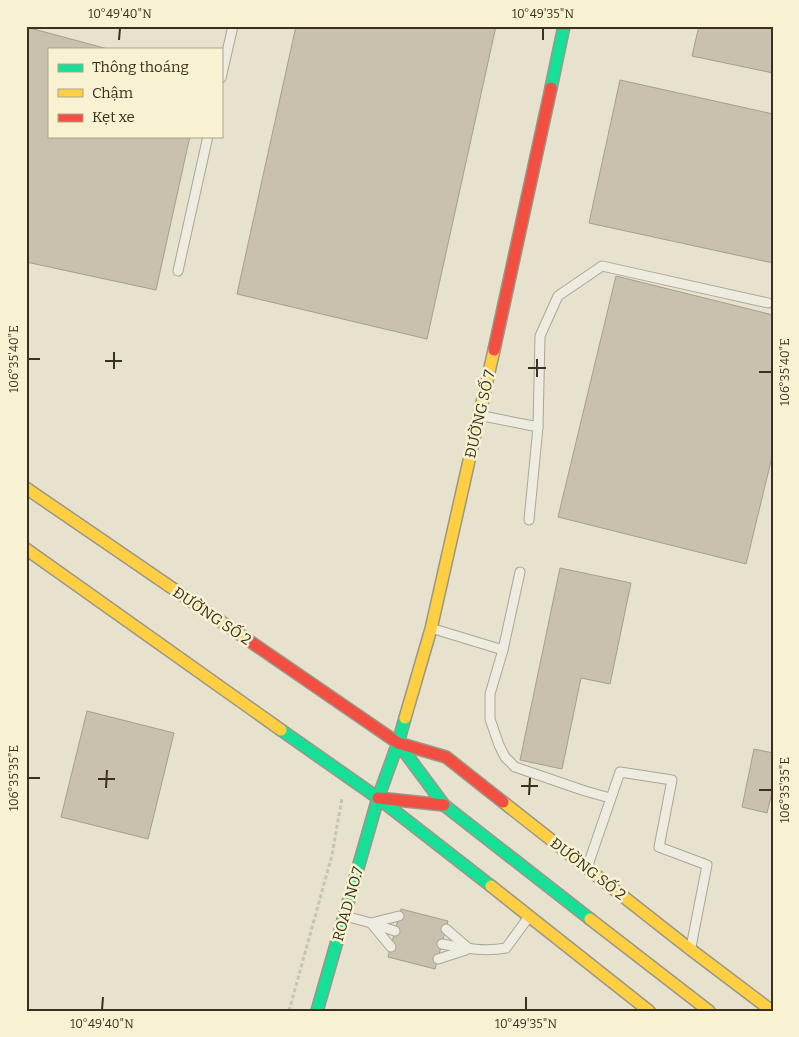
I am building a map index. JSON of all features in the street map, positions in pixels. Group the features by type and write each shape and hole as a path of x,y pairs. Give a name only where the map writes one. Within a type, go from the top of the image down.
{"main road":[{"name":"ĐƯỜNG SỐ 7","path":"378,798 398,743 431,629 480,416 564,26"},
{"name":"ĐƯỜNG SỐ 2","path":"26,488 398,743 446,757 690,950 772,1011"},
{"path":"26,549 378,798 649,1011"},
{"name":"ĐƯỜNG SỐ 2","path":"398,743 444,805 709,1011"},
{"path":"378,798 444,805"},
{"name":"ROAD NO.7","path":"318,1011 378,798"}],"lane":[{"path":"222,74 233,26"},
{"path":"178,271 208,138"},
{"path":"529,520 538,427 540,336 558,296 602,266 768,303"},
{"path":"480,416 538,427"},
{"path":"520,572 503,650 490,694 490,719 499,745 505,757 515,767 610,798"},
{"path":"431,629 503,650"},
{"path":"586,868 620,772 672,780 659,847 707,864 690,950"},
{"path":"345,916 395,931"},
{"path":"371,923 399,916"},
{"path":"442,944 469,950 506,948 530,916"},
{"path":"371,923 391,947"},
{"path":"446,929 469,950"},
{"path":"438,959 469,950"}],"path":[{"path":"289,1011 332,855 346,775"}],"building":[{"path":"296,26 496,26 427,339 237,294"},
{"path":"699,26 773,26 773,73 692,56"},
{"path":"26,27 104,48 48,48 48,138 190,138 156,290 26,262"},
{"path":"620,80 773,114 773,263 589,223"},
{"path":"616,276 773,315 773,453 746,564 558,517"},
{"path":"560,568 631,583 610,684 581,678 562,769 520,760"},
{"path":"87,711 174,733 148,839 61,817"},
{"path":"754,749 773,753 773,788 767,813 742,807"},
{"path":"401,909 448,921 435,969 388,957"}],"traffic: fast":[{"path":"551,88 564,26"},
{"path":"317,1011 378,798 405,718"},
{"path":"281,730 378,798 491,886"},
{"path":"398,743 444,805 590,919"}],"traffic: slow":[{"path":"405,718 431,629 494,350"},
{"path":"26,488 248,640"},
{"path":"26,549 281,730"},
{"path":"503,802 772,1011"},
{"path":"491,886 649,1011"},
{"path":"590,919 709,1011"}],"traffic: jam":[{"path":"494,350 551,88"},
{"path":"248,640 398,743 446,757 503,802"},
{"path":"378,798 444,805"}]}
